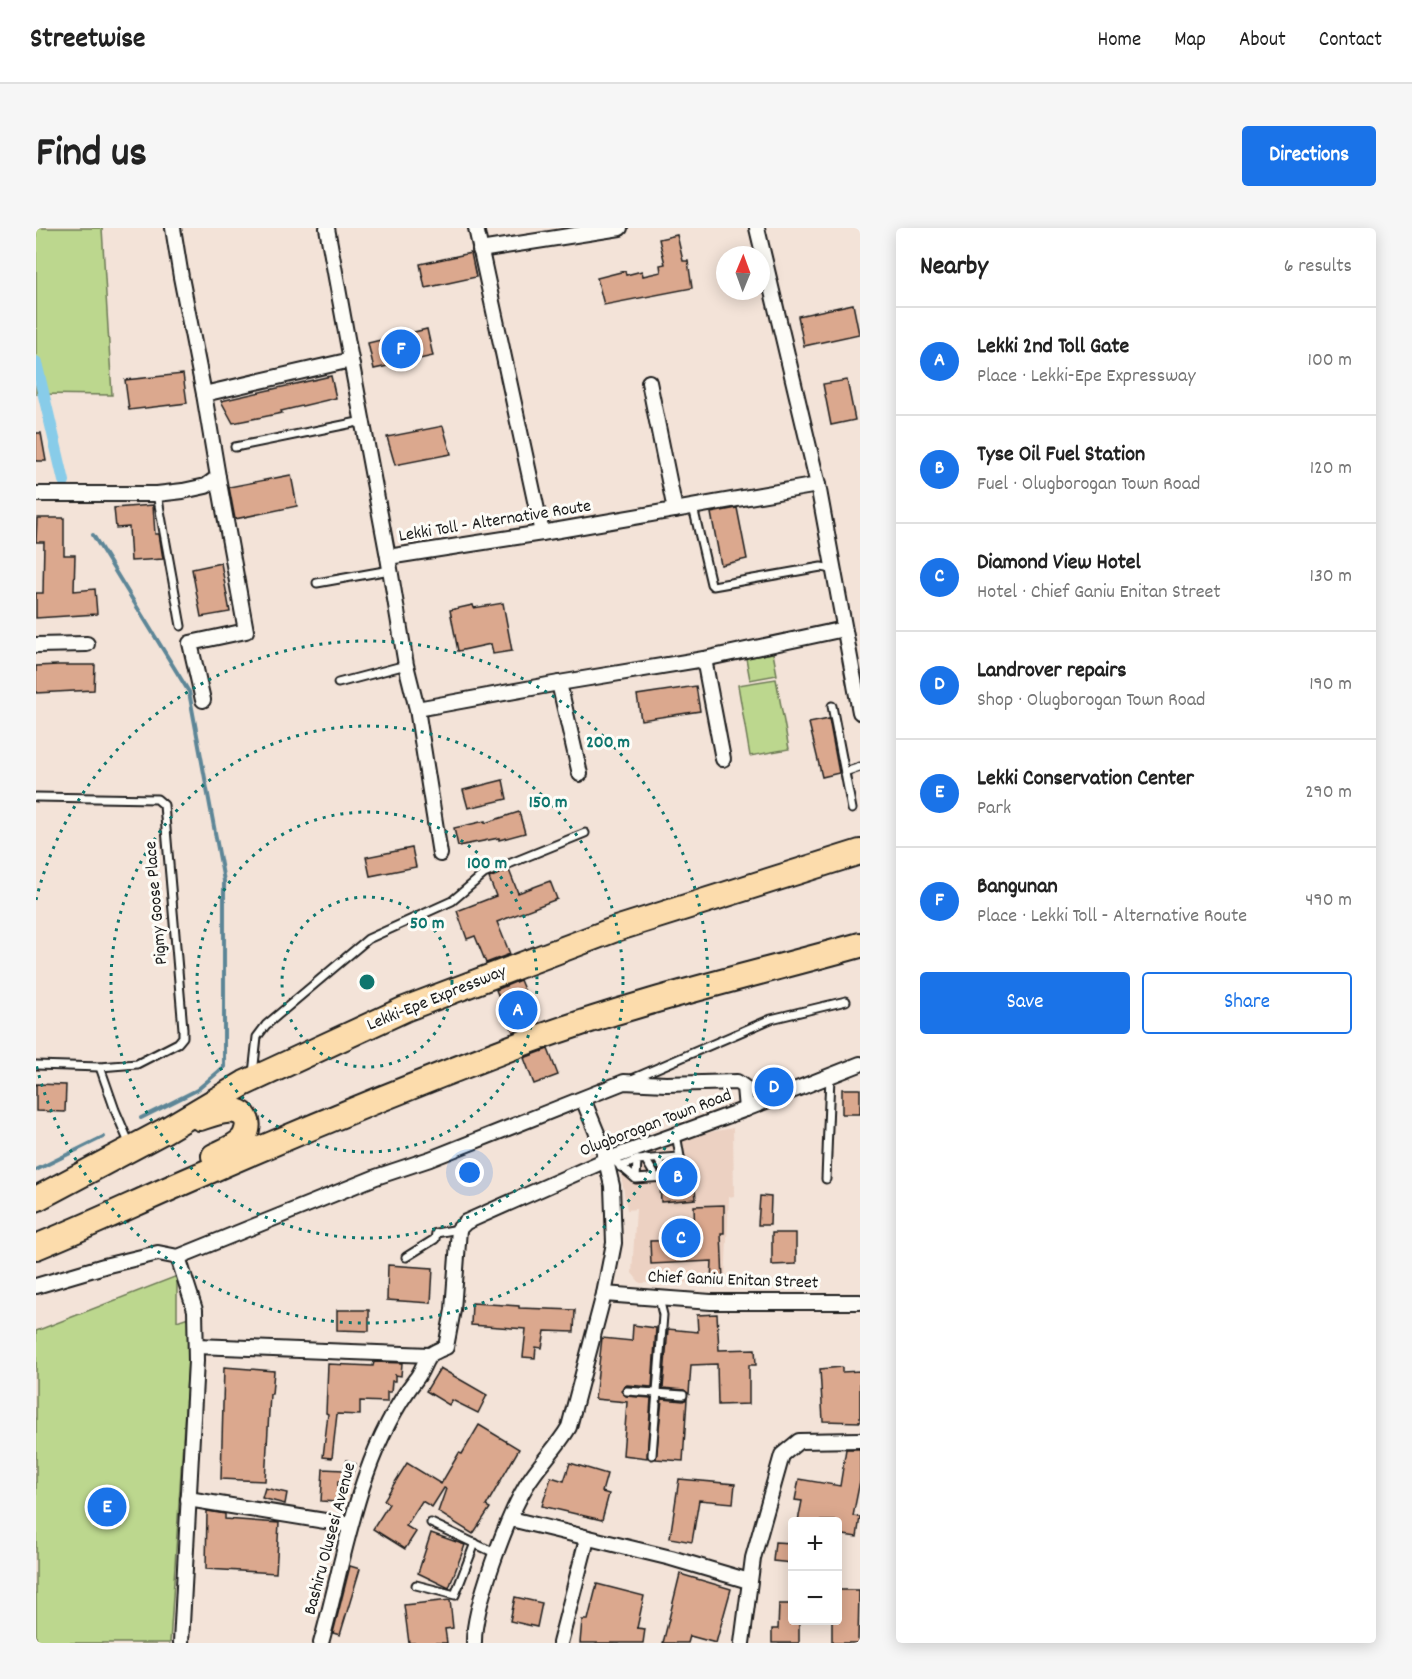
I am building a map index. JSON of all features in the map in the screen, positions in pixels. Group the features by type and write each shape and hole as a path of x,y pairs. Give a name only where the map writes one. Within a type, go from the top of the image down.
{"highway":[{"name":"Lekki-Epe Expressway","path":"36,1198 164,1131 252,1079 405,1009 616,929 860,852"},
{"path":"36,1246 83,1228 347,1113 530,1041 624,1008 860,945"},
{"path":"161,1193 178,1175 244,1138 248,1127 243,1114 225,1110 164,1131"}],"street":[{"path":"173,228 246,631 190,643 203,700"},
{"name":"Lekki Toll - Alternative Route","path":"327,228 389,564 542,533 818,485"},
{"path":"476,228 542,533"},
{"path":"480,250 620,228"},
{"path":"757,228 818,485 860,711"},
{"path":"204,394 351,360"},
{"path":"649,382 675,510"},
{"path":"36,494 157,494 206,486 218,477"},
{"path":"389,564 406,665 417,710 440,854"},
{"path":"417,710 704,659 844,629"},
{"path":"36,645 87,644"},
{"path":"704,659 723,759"},
{"path":"559,683 580,774"},
{"name":"Olugborogan Town Road","path":"462,1226 676,1134 860,1064"},
{"path":"36,1286 158,1253 178,1257 376,1177 624,1082 666,1084 737,1082 744,1087 746,1109"},
{"path":"474,1643 473,1632 482,1598 511,1519 526,1487 560,1442 569,1426 604,1294 614,1243 612,1162 603,1148 583,1099"},
{"name":"Bashiru Olusesi Avenue","path":"321,1643 350,1525 371,1459 401,1402 430,1355 446,1347 453,1310 462,1226"},
{"path":"178,1257 195,1310 196,1346 181,1643"},
{"name":"Chief Ganiu Enitan Street","path":"604,1294 711,1302 860,1302"},
{"path":"196,1346 430,1355"},
{"path":"742,1643 753,1558 782,1455 799,1441 860,1440"},
{"path":"188,1499 350,1525"},
{"path":"511,1519 671,1558 749,1581"},
{"path":"560,1643 587,1539"}],"lane":[{"path":"235,447 363,421"},
{"path":"157,494 181,626"},
{"path":"693,507 713,586 821,567 833,569"},
{"path":"317,584 389,564"},
{"path":"338,683 406,665"},
{"path":"832,706 852,809"},
{"path":"845,772 860,767"},
{"name":"Pigmy Goose Place","path":"36,797 157,799 164,805 183,1037 137,1064 100,1067"},
{"path":"252,1079 257,1037 266,1025 368,939 461,896 484,874 585,833"},
{"path":"624,1082 771,1019 846,1001"},
{"path":"36,1065 100,1067 131,1148"},
{"path":"826,1179 830,1076"},
{"path":"612,1162 636,1179 680,1176 680,1157 676,1134"},
{"path":"612,1162 680,1157"},
{"path":"641,1159 656,1177"},
{"path":"636,1179 641,1159"},
{"path":"658,1159 668,1176"},
{"path":"406,1257 435,1239 436,1233 462,1226"},
{"path":"652,1455 663,1316 660,1298"},
{"path":"627,1391 683,1395"},
{"path":"431,1523 497,1554"},
{"path":"416,1585 455,1595 475,1544"}],"shaded area":[{"path":"733,1128 734,1196 729,1197 725,1282 640,1283 632,1273 636,1209 627,1210 618,1158 675,1138"}],"green space":[{"path":"36,228 102,228 112,395 36,394"},
{"path":"773,653 777,675 750,680 746,658"},
{"path":"776,679 789,749 750,756 738,685"},
{"path":"177,1276 177,1321 191,1316 170,1643 36,1643 36,1331"}],"building":[{"path":"677,235 683,261 688,261 692,288 604,305 597,278 625,271 626,275 642,271 643,276 661,272 660,265 665,264 659,239"},
{"path":"471,253 476,277 425,288 420,264"},
{"path":"853,304 859,334 804,346 798,316"},
{"path":"427,329 433,356 374,369 368,343"},
{"path":"183,374 187,403 129,410 125,380"},
{"path":"331,376 336,398 281,411 282,413 233,423 221,401"},
{"path":"847,380 855,420 831,425 823,384"},
{"path":"443,426 451,454 395,465 387,437"},
{"path":"36,433 41,433 46,461 36,461"},
{"path":"291,475 297,506 235,519 229,487"},
{"path":"153,505 155,534 159,534 163,559 131,561 129,527 116,528 114,508"},
{"path":"737,508 747,559 721,565 711,513"},
{"path":"37,518 64,518 64,555 75,555 74,591 95,589 97,614 36,618 36,593 43,593 44,542 36,542"},
{"path":"221,563 230,612 201,617 192,569"},
{"path":"503,603 512,651 493,654 491,644 458,651 450,610 473,605 474,608"},
{"path":"95,665 94,690 36,693 36,666"},
{"path":"696,686 700,711 641,720 637,695"},
{"path":"829,719 839,773 822,777 809,723"},
{"path":"503,780 507,799 468,808 463,790"},
{"path":"519,812 525,833 499,840 499,838 458,846 454,828 485,821 485,823"},
{"path":"412,848 416,867 370,876 366,857"},
{"path":"509,870 518,893 550,881 557,899 497,922 510,954 486,963 475,936 467,939 457,911 496,896 489,878"},
{"path":"520,980 538,1023 513,1032 496,990"},
{"path":"548,1049 558,1075 534,1084 524,1058"},
{"path":"36,1084 66,1085 65,1112 36,1111"},
{"path":"842,1089 860,1089 860,1114 842,1114"},
{"path":"685,1178 694,1178 696,1199 661,1202 660,1183 680,1182"},
{"path":"760,1196 771,1197 770,1225 758,1225"},
{"path":"724,1205 724,1233 721,1233 723,1281 711,1281 712,1261 651,1264 650,1241 695,1240 694,1206"},
{"path":"772,1233 796,1233 796,1264 772,1265"},
{"path":"388,1265 433,1268 431,1303 387,1300"},
{"path":"472,1303 519,1306 519,1308 575,1310 574,1332 545,1331 542,1348 536,1347 535,1358 523,1357 526,1329 471,1325"},
{"path":"337,1310 369,1310 369,1331 337,1330"},
{"path":"717,1314 719,1350 755,1349 756,1365 749,1365 749,1404 718,1405 717,1364 691,1365 689,1394 684,1390 663,1388 668,1329 698,1332 697,1315"},
{"path":"633,1325 656,1328 652,1387 627,1385 621,1391 626,1396 651,1398 647,1458 623,1455 627,1402 595,1399 602,1338 632,1341"},
{"path":"374,1362 402,1363 401,1376 395,1375 391,1392 387,1392 387,1402 360,1401 360,1415 337,1414 332,1458 323,1457 328,1414 326,1413 328,1364 373,1366"},
{"path":"224,1367 274,1371 272,1394 270,1394 265,1481 221,1479"},
{"path":"842,1367 842,1372 860,1371 860,1422 823,1421 820,1369"},
{"path":"440,1368 487,1395 478,1413 452,1400 449,1405 426,1391"},
{"path":"662,1399 683,1401 687,1399 683,1461 656,1459"},
{"path":"479,1425 519,1449 486,1506 490,1508 473,1534 438,1512 446,1489 444,1488 432,1507 422,1501 406,1526 416,1532 405,1549 373,1529 389,1504 384,1500 407,1463 441,1484"},
{"path":"846,1449 860,1449 860,1481 853,1516 860,1517 857,1537 842,1535 842,1517 799,1517 802,1501 795,1500 799,1479 840,1486"},
{"path":"347,1460 356,1464 348,1485 338,1481 337,1502 321,1501 323,1469 344,1470"},
{"path":"570,1463 607,1474 602,1492 609,1494 602,1520 542,1506 551,1477 564,1481"},
{"path":"679,1479 735,1484 733,1503 699,1500 692,1542 670,1538"},
{"path":"265,1488 287,1493 285,1504 262,1498"},
{"path":"207,1511 225,1514 225,1519 279,1523 276,1573 206,1569"},
{"path":"431,1533 465,1545 449,1588 418,1573"},
{"path":"775,1542 788,1543 788,1563 773,1561"},
{"path":"350,1566 360,1569 340,1635 333,1633"},
{"path":"680,1574 731,1589 716,1643 690,1636 688,1643 663,1643"},
{"path":"597,1584 644,1596 637,1628 645,1629 643,1643 580,1643 582,1620 588,1620"},
{"path":"842,1590 859,1590 858,1643 832,1643 832,1625 842,1625"},
{"path":"515,1597 542,1603 537,1627 510,1621"},
{"path":"450,1600 453,1628 445,1629 447,1643 409,1643 404,1605"},
{"path":"779,1604 788,1604 788,1625 799,1625 799,1643 772,1643 772,1629 778,1629"}],"waterway":[{"path":"36,362 64,481"},
{"path":"93,535 189,692 224,881 224,1067 197,1090 141,1118"},
{"path":"36,1170 103,1137"}],"place":[{"name":"Bangunan","path":"401,349"},
{"name":"Lekki 2nd Toll Gate","path":"518,1010"},
{"name":"Landrover repairs","path":"774,1087"},
{"name":"Tyse Oil Fuel Station","path":"678,1177"},
{"name":"Diamond View Hotel","path":"681,1238"},
{"name":"Lekki Conservation Center","path":"107,1507"}]}
